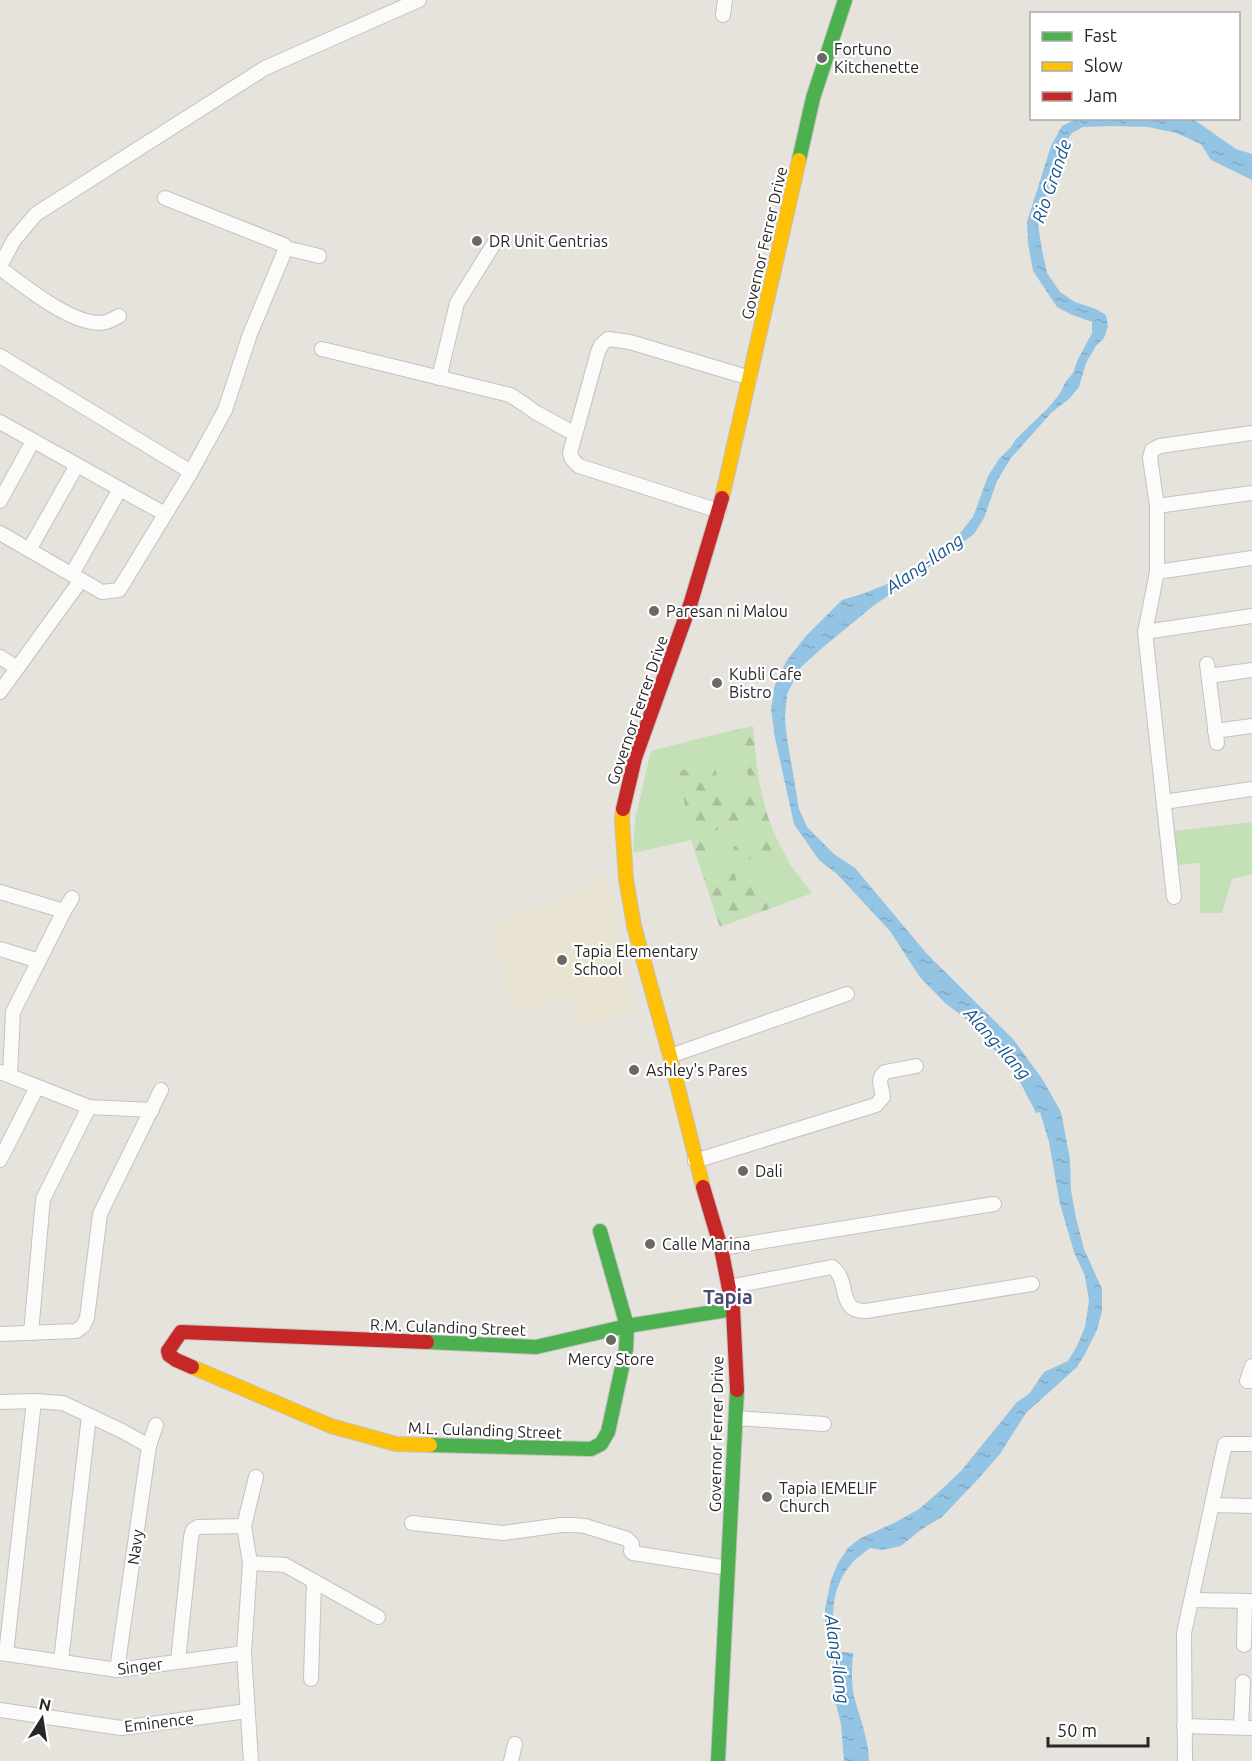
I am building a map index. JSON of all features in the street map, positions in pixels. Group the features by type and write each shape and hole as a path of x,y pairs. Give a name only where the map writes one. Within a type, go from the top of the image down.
{"main road":[{"name":"Governor Ferrer Drive","path":"718,1761 737,1390 733,1308 721,1248 695,1161 670,1056 634,926 626,879 622,820 625,796 635,758 691,602 719,511 813,98 845,0"},
{"name":"M.L. Culanding Street","path":"168,1351 169,1355 176,1360 331,1426 396,1444 591,1449 601,1444 608,1432 626,1348 627,1326 600,1231"},
{"name":"R.M. Culanding Street","path":"168,1351 181,1332 536,1347 627,1326 733,1308"}],"street":[{"path":"119,316 106,322 80,319 45,301 0,267 14,240 36,214 265,68 419,0"},
{"path":"723,15 725,0"},
{"path":"165,198 285,245 286,248 319,256"},
{"path":"439,378 458,303 495,242"},
{"path":"0,533 102,592 119,590 225,410 250,334 286,248"},
{"path":"719,511 579,466 570,453 598,352 608,339 630,342 750,378"},
{"path":"322,349 510,395 575,434"},
{"path":"0,356 191,471"},
{"path":"0,423 165,514"},
{"path":"1174,897 1145,632 1157,572 1157,506 1150,458 1152,450 1160,446 1252,433"},
{"path":"0,501 5,481 33,441"},
{"path":"29,550 77,465"},
{"path":"0,692 76,577 120,489"},
{"path":"1157,506 1252,493"},
{"path":"1157,572 1252,558"},
{"path":"1145,632 1252,616"},
{"path":"0,657 17,668"},
{"path":"1252,670 1208,670 1216,737 1252,726"},
{"path":"1164,802 1252,789"},
{"path":"0,892 64,911"},
{"path":"72,898 39,961 7,1010 5,1074 89,1107 152,1110"},
{"path":"0,949 39,961"},
{"path":"670,1056 847,994"},
{"path":"695,1161 876,1105 883,1097 880,1078 885,1072 916,1066"},
{"path":"0,1160 36,1087"},
{"path":"0,1334 76,1331 83,1326 87,1318 100,1214 161,1090"},
{"path":"31,1333 43,1199 89,1107"},
{"path":"721,1248 994,1204"},
{"path":"729,1287 832,1267 840,1277 846,1300 856,1311 1032,1284"},
{"path":"1252,1366 1247,1381 1252,1381"},
{"path":"3,1653 34,1401"},
{"path":"0,1402 63,1403 149,1446"},
{"path":"61,1661 89,1416"},
{"path":"736,1418 824,1424"},
{"name":"Navy","path":"117,1670 149,1446 156,1425"},
{"path":"1185,1761 1184,1633 1225,1444 1252,1444"},
{"path":"251,1761 244,1653 250,1563 244,1526 256,1477"},
{"path":"1212,1505 1252,1506"},
{"path":"412,1523 503,1533 561,1525 585,1526 627,1539 632,1544 633,1553 728,1568"},
{"path":"178,1661 190,1537 193,1530 198,1527 244,1526"},
{"path":"250,1563 285,1565 378,1617"},
{"path":"311,1679 314,1581"},
{"path":"1192,1600 1249,1601 1247,1638"},
{"name":"Singer","path":"3,1653 117,1670 244,1653"},
{"path":"1184,1726 1247,1727 1246,1688"},
{"name":"Eminence","path":"0,1710 121,1728 247,1711"},
{"path":"511,1761 515,1744"}],"shaded area":[{"name":"Tapia Elementary School","path":"607,873 634,1013 579,1026 573,996 514,1012 491,924 552,903"}],"green space":[{"path":"753,726 764,803 781,847 739,863 733,847 761,836 756,815 709,833 708,857 714,881 734,873 739,886 756,878 769,909 720,927 691,840 679,771 708,759 713,761 721,797 724,802 733,803 746,789 747,772 744,759 736,744 713,735"},
{"path":"713,735 731,741 739,748 747,772 744,793 733,803 724,802 719,796 713,761 709,759 680,771 691,840 633,853 635,820 651,751"},
{"path":"756,815 761,836 770,851 781,847 791,866 812,893 769,909 756,879 739,886 733,874 714,882 708,858 709,833"},
{"path":"1252,822 1252,874 1232,879 1222,913 1200,913 1200,863 1176,865 1174,831"}],"water":[{"path":"1074,120 1194,120 1236,149 1252,154 1252,180 1211,160 1201,144 1176,133 1148,127 1111,126 1083,127 1072,133 1063,146 1058,168 1042,206 1038,225 1047,273 1060,292 1075,302 1106,315 1108,326 1104,338 1096,346 1086,363 1079,387 1069,399 1051,413 1011,458 997,481 984,518 974,534 873,606 821,649 801,667 787,694 785,719 787,738 799,809 807,827 834,854 855,868 927,954 1013,1039 1043,1080 1061,1112 1070,1159 1071,1190 1076,1218 1084,1249 1102,1289 1102,1311 1097,1330 1077,1367 1026,1413 1000,1454 979,1478 942,1517 901,1546 882,1550 870,1548 854,1561 839,1583 833,1617 836,1641 840,1652 853,1653 853,1691 869,1753 869,1761 844,1761 841,1724 835,1700 834,1665 825,1627 825,1609 831,1580 838,1563 848,1548 859,1539 919,1509 941,1490 961,1471 1017,1402 1029,1394 1044,1372 1068,1361 1085,1327 1089,1301 1085,1276 1074,1252 1060,1204 1049,1142 1040,1112 1036,1113 1019,1080 973,1024 945,1003 919,976 890,931 837,874 819,860 794,824 771,709 775,685 787,660 806,636 842,600 887,584 942,550 961,532 973,517 988,476 999,459 1059,395 1073,373 1092,333 1092,322 1057,307 1033,271 1027,222 1051,146 1062,126"}],"traffic: fast":[{"path":"799,160 813,98 845,0"},
{"path":"430,1445 591,1449 601,1444 608,1432 626,1349 627,1326 600,1231"},
{"path":"427,1342 536,1347 627,1326 733,1309"},
{"path":"718,1761 737,1390"}],"traffic: slow":[{"path":"722,498 799,160"},
{"path":"623,809 626,879 634,926 703,1187"},
{"path":"192,1367 331,1426 396,1444 430,1445"}],"traffic: jam":[{"path":"623,809 635,758 691,602 722,498"},
{"path":"703,1187 721,1248 733,1309 737,1390"},
{"path":"192,1367 169,1355 168,1351 181,1332 427,1342"}],"place":[{"name":"Fortuno Kitchenette","path":"822,58"},
{"name":"DR Unit Gentrias","path":"477,241"},
{"name":"Paresan ni Malou","path":"654,611"},
{"name":"Kubli Cafe Bistro","path":"717,683"},
{"name":"Tapia Elementary School","path":"562,960"},
{"name":"Ashley's Pares","path":"634,1070"},
{"name":"Dali","path":"743,1171"},
{"name":"Calle Marina","path":"650,1244"},
{"name":"Mercy Store","path":"611,1340"},
{"name":"Tapia IEMELIF Church","path":"767,1497"}],"district":[{"name":"Tapia","path":"728,1296"}],"water label":[{"name":"Rio Grande","path":"1051,181"},
{"name":"Alang-Ilang","path":"924,563"},
{"name":"Alang-Ilang","path":"998,1043"},
{"name":"Alang-Ilang","path":"838,1659"}]}
